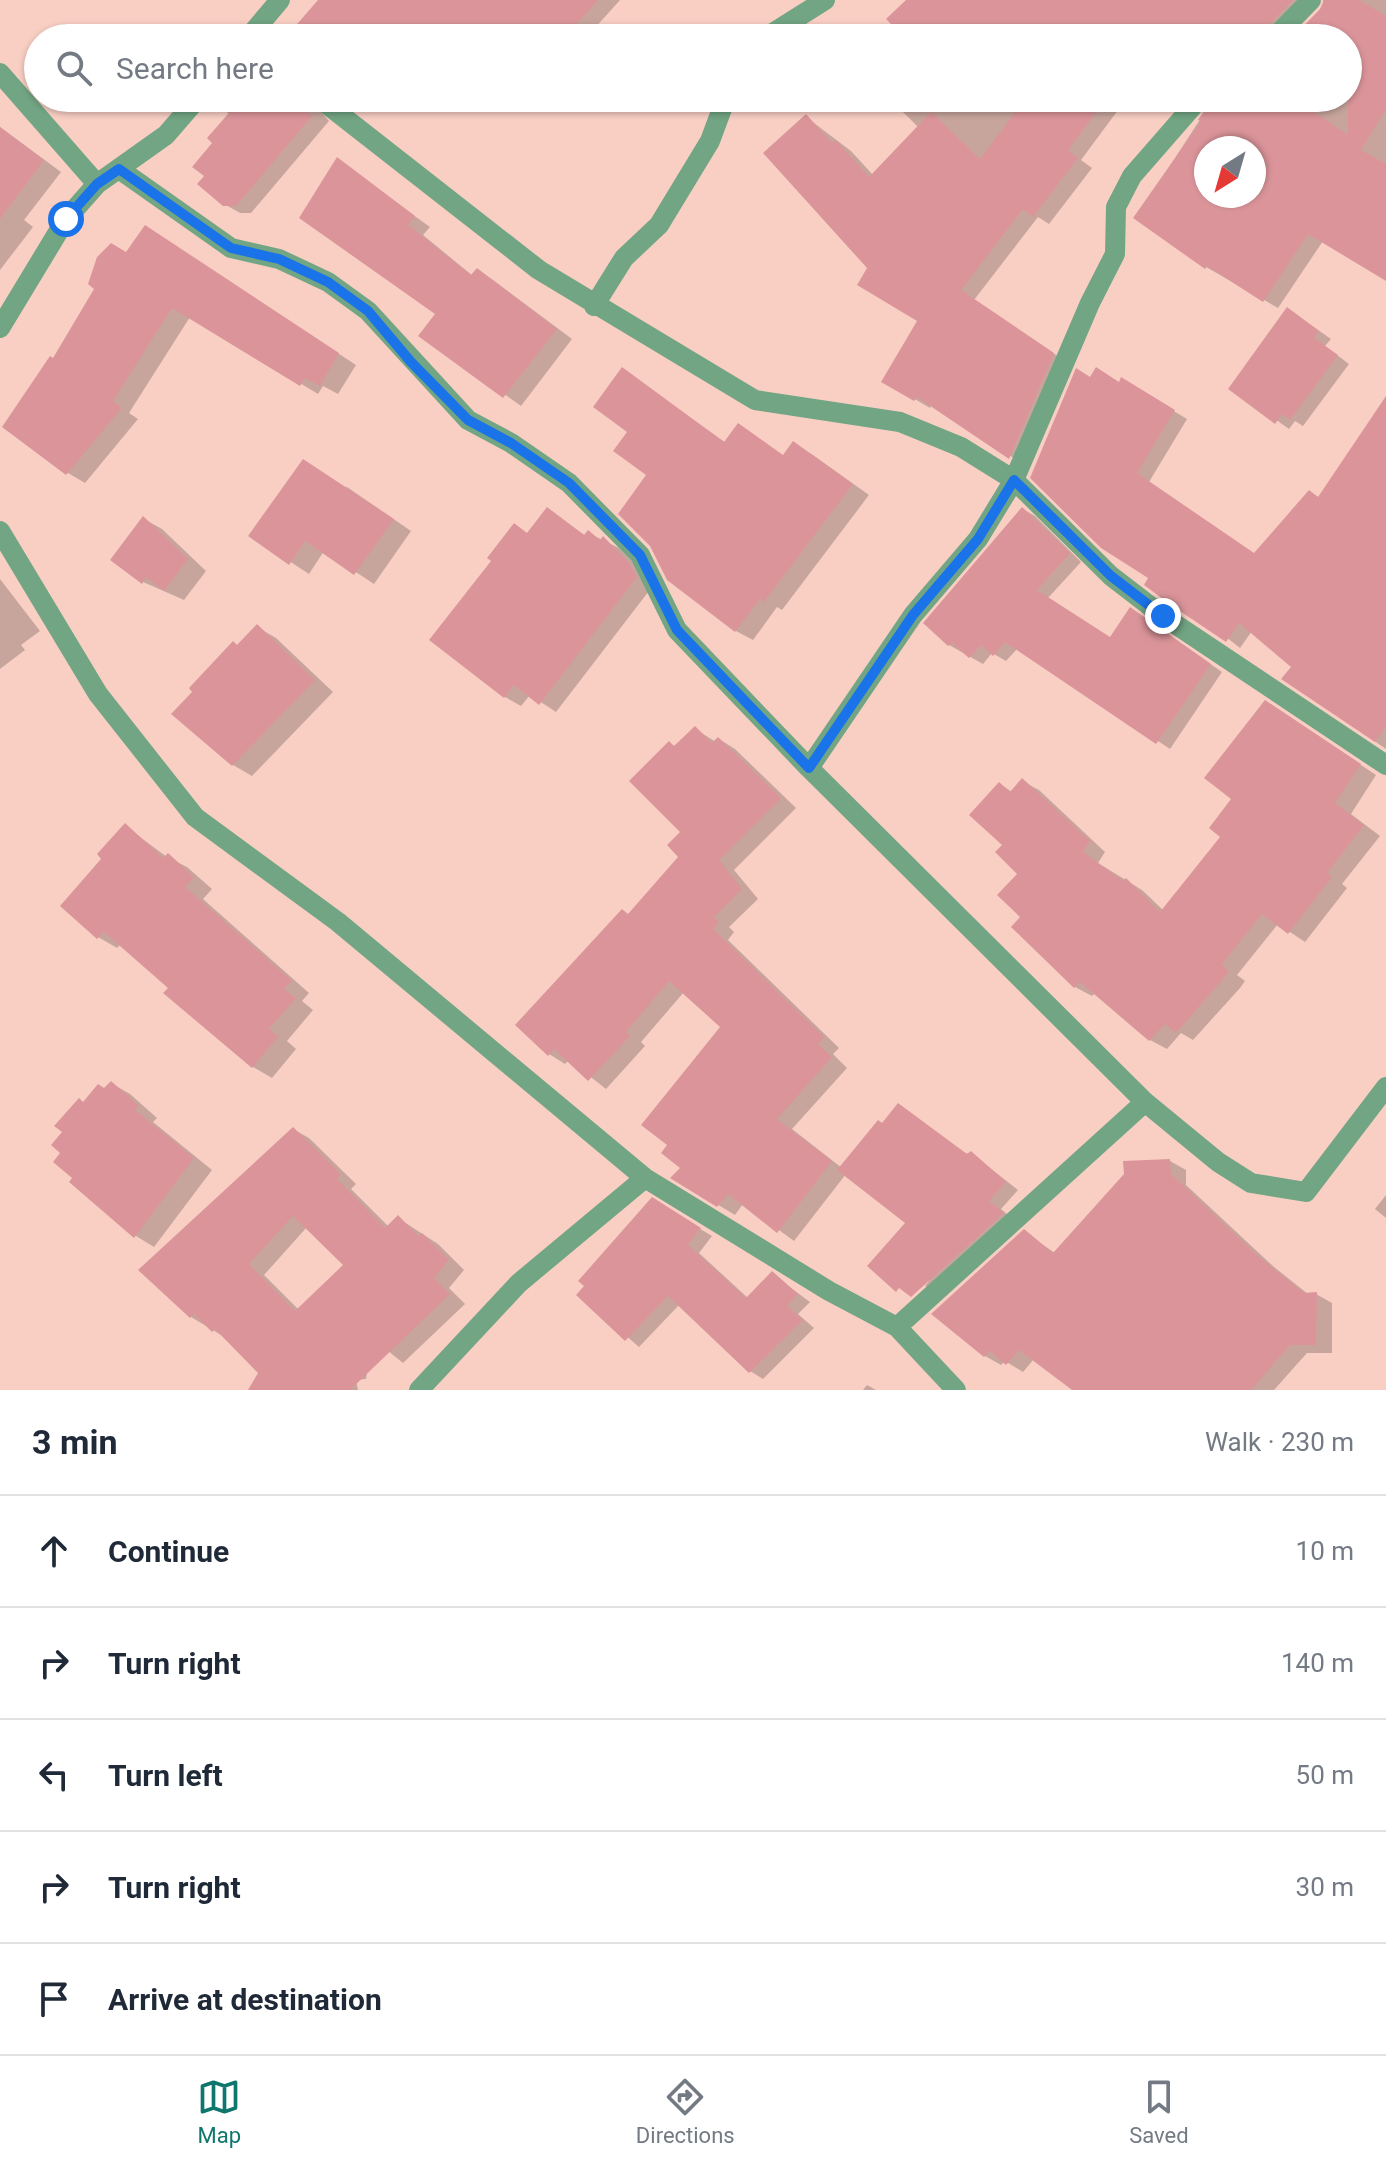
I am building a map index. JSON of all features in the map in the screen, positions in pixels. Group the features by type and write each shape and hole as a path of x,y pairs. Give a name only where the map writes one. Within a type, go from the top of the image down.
{"street":[{"path":"260,24 280,0"},
{"path":"787,24 825,0"},
{"path":"1288,24 1311,0"},
{"path":"0,73 24,100"},
{"path":"34,112 97,184"},
{"path":"0,328 66,219 97,184 166,135 186,112"},
{"path":"337,112 539,270 594,306 755,400 900,422 961,447 1014,480 1111,576 1163,616 1386,765"},
{"path":"594,306 624,258 659,225 710,141 721,112"},
{"path":"809,768 913,615 978,539 1014,480 1090,303 1115,254 1116,207 1132,176 1188,112"},
{"path":"119,169 231,248 279,259 328,282 368,311 411,362 468,420 511,443 569,483 640,555 677,630 809,768 1145,1102 1218,1162 1251,1183 1306,1192 1386,1087"},
{"path":"0,531 98,694 195,817 338,922 645,1178 829,1291 897,1327 956,1390"},
{"path":"897,1327 1145,1102"},
{"path":"419,1390 519,1283 645,1178"}],"building":[{"path":"318,0 598,0 577,24 297,24"},
{"path":"906,0 1293,0 1270,24 891,24 886,19"},
{"path":"1324,0 1359,0 1386,16 1386,109 1361,150 1386,164 1386,281 1308,234 1263,302 1207,266 1205,269 1133,218 1201,121 1198,120 1203,112 1314,112 1348,135 1348,112 1362,112 1362,24 1306,24"},
{"path":"230,112 307,112 312,116 236,206 223,206 197,184 204,176 192,167 212,143 207,138"},
{"path":"931,112 980,159 1015,112 1096,112 1068,150 1078,158 1033,217 1023,209 961,290 1054,353 1009,459 917,397 914,401 881,382 917,321 857,285 867,268 763,153 806,114 832,143 836,140 869,177"},
{"path":"0,127 44,160 0,219"},
{"path":"337,157 415,216 408,225 471,275 477,268 557,329 503,398 418,336 435,314 299,218"},
{"path":"145,225 339,353 320,386 305,378 300,386 172,308 113,401 122,408 66,475 2,427 50,356 53,358 94,289 88,284 97,257 111,243 126,252"},
{"path":"1287,307 1319,331 1314,338 1338,355 1290,420 1282,414 1275,424 1228,389"},
{"path":"622,367 724,442 738,423 783,455 793,441 853,484 764,602 760,599 735,632 667,580 650,546 618,514 646,475 613,451 627,432 593,407"},
{"path":"1096,367 1119,382 1121,377 1175,410 1137,473 1254,553 1309,490 1318,497 1386,396 1386,726 1375,742 1281,679 1291,667 1239,623 1226,642 1144,585 1148,578 1101,548 1030,478 1076,368 1090,377"},
{"path":"303,459 394,519 354,575 305,541 289,565 248,536"},
{"path":"547,507 584,535 588,530 600,540 603,536 629,563 637,577 539,705 514,685 504,698 429,640 491,561 487,558 514,523 527,533"},
{"path":"1022,507 1070,553 1037,590 1110,637 1130,607 1211,664 1156,744 1005,642 993,656 981,645 969,658 952,643 948,646 923,623"},
{"path":"143,516 188,559 164,591 146,577 142,584 110,560"},
{"path":"257,624 315,680 232,766 171,714 192,692 189,688 233,641 237,645"},
{"path":"1265,700 1361,764 1335,803 1364,825 1327,873 1332,877 1288,934 1262,914 1222,964 1229,971 1176,1033 1165,1024 1149,1041 1080,982 1074,988 1011,927 1020,917 997,895 1017,874 995,852 1002,845 969,815 999,782 1010,792 1022,778 1090,841 1083,852 1123,881 1126,878 1160,912 1220,837 1209,828 1231,799 1204,778"},
{"path":"695,726 712,743 718,737 781,798 719,860 742,889 714,917 719,922 713,929 824,1037 818,1044 832,1057 777,1119 832,1161 777,1233 728,1194 717,1207 670,1178 680,1168 661,1153 667,1145 641,1125 720,1027 669,981 626,1032 630,1036 588,1081 554,1049 548,1056 515,1025 622,909 628,914 678,857 667,845 680,832 629,781 669,741 674,746"},
{"path":"125,823 163,858 168,853 194,877 185,887 292,981 284,989 296,998 269,1029 278,1037 252,1068 163,993 168,988 104,932 97,939 60,906 101,859 97,854"},
{"path":"111,1081 139,1106 135,1110 194,1158 134,1238 69,1182 72,1178 53,1162 60,1153 51,1145 62,1132 54,1126 79,1098 83,1102 98,1084 104,1088"},
{"path":"898,1103 967,1154 971,1151 1006,1182 989,1201 1004,1213 911,1297 899,1288 896,1292 867,1266 905,1223 837,1170 878,1120 882,1123"},
{"path":"293,1127 341,1174 337,1179 385,1228 398,1215 418,1236 422,1233 449,1260 434,1278 450,1294 350,1390 248,1390 258,1373 215,1329 212,1332 194,1314 190,1318 138,1270","holes":["293,1216 343,1265 295,1311 249,1264"]},
{"path":"1170,1159 1171,1174 1258,1256 1304,1293 1317,1292 1316,1345 1290,1345 1251,1390 1072,1390 1019,1350 1006,1365 990,1351 984,1357 931,1314 1024,1229 1053,1253 1124,1174 1123,1161"},
{"path":"652,1197 701,1228 688,1245 746,1298 772,1271 798,1294 787,1306 803,1320 749,1373 668,1296 625,1341 576,1295 584,1286 578,1281"}],"route":[{"path":"66,219 97,184 119,169 231,248 279,259 328,282 368,311 411,362 468,420 511,443 569,483 605,515 640,555 659,588 677,630 809,768 913,615 978,539 1014,480 1044,506 1075,542 1111,576 1163,616"}]}
